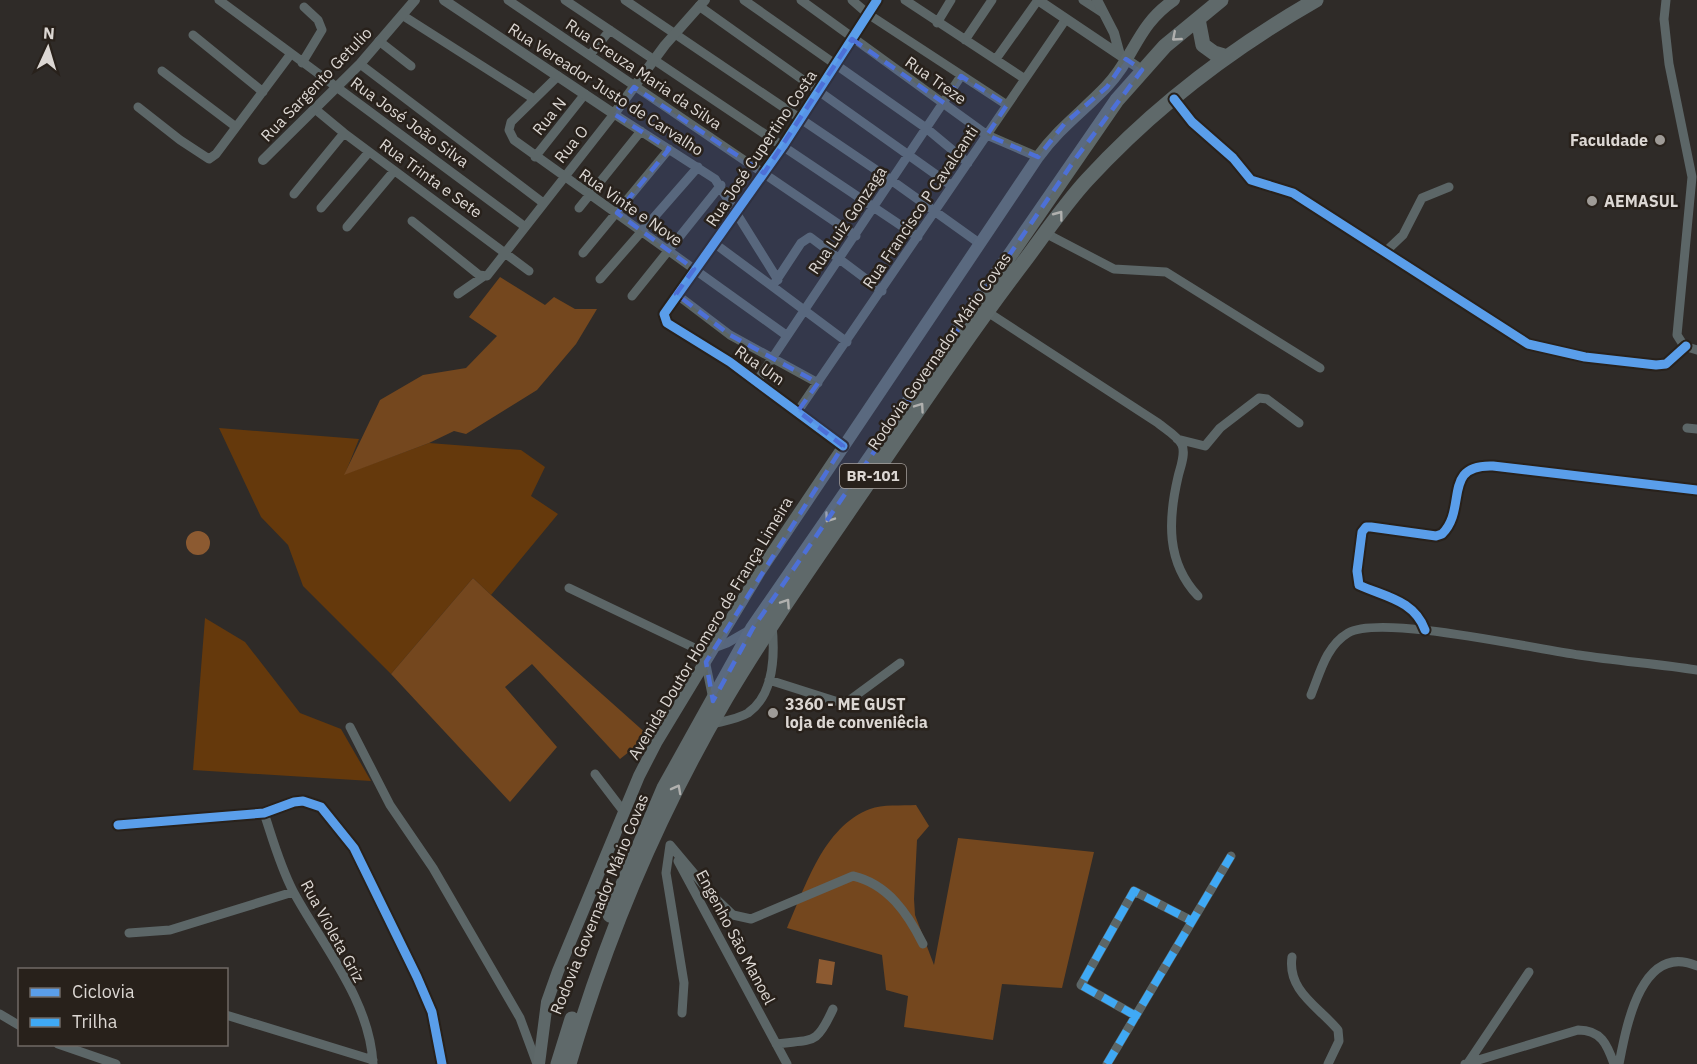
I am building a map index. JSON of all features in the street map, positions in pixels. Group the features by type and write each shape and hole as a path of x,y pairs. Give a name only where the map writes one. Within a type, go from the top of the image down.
{"highway":[{"name":"Rodovia Governador Mário Covas","path":"569,1064 602,964 659,824 712,724 771,625 986,311 1086,181 1174,99 1227,57 1316,0"},
{"name":"Rodovia Governador Mário Covas","path":"558,1064 592,964 649,820 690,739 753,628 1076,158 1142,70 1218,1"},
{"path":"1198,19 1203,45 1214,53 1227,57"}],"main road":[{"name":"Avenida Doutor Homero de França Limeira","path":"538,1064 550,992 624,812 656,743 708,654 760,571 1038,157 1065,123 1107,87 1123,57 1153,16 1174,0"}],"street":[{"name":"Rua José João Silva","path":"219,0 291,55 443,163 524,226"},
{"name":"Rua Sargento Getulio","path":"263,160 360,64 415,0"},
{"name":"Rua Vereador Justo de Carvalho","path":"444,0 614,114 698,166 721,185"},
{"name":"Rua Creuza Maria da Silva","path":"508,0 856,236"},
{"path":"565,0 918,237"},
{"path":"625,0 980,243"},
{"path":"744,0 926,128 968,163"},
{"name":"Rua Treze","path":"801,0 987,135 1038,157"},
{"path":"852,0 868,14 1008,105"},
{"name":"Rua José Cupertino Costa","path":"665,310 783,146 878,0"},
{"path":"905,0 1025,79"},
{"path":"937,23 951,0"},
{"path":"965,40 992,0"},
{"path":"996,59 1038,0 1142,70"},
{"path":"1083,0 1103,13"},
{"path":"1097,0 1123,57"},
{"path":"1658,0 1664,19 1674,97 1688,150 1692,177 1676,323 1679,341 1697,350"},
{"path":"1664,19 1666,0"},
{"path":"674,34 702,3 818,93 909,153 952,186"},
{"path":"302,63 322,30 318,20 304,7"},
{"path":"402,15 534,99 558,76"},
{"name":"Rua Francisco P Cavalcanti","path":"798,411 1066,19"},
{"path":"590,55 610,30"},
{"name":"Rua O","path":"458,294 487,274 614,114 674,34"},
{"path":"193,35 263,92"},
{"path":"379,40 411,66"},
{"path":"138,107 209,159 216,154 291,55"},
{"path":"360,64 542,202"},
{"path":"162,71 236,127"},
{"name":"Rua Luiz Gonzaga","path":"756,381 856,236 872,207 961,76"},
{"name":"Rua N","path":"535,157 585,94"},
{"name":"Rua Vinte e Nove","path":"534,99 515,117 509,126 510,134 535,157 786,335"},
{"path":"1174,99 1192,122 1233,158 1251,180 1293,194 1500,324 1518,339 1539,349 1634,365 1666,364 1686,346"},
{"name":"Rua Trinta e Sete","path":"315,109 529,271"},
{"path":"579,208 641,131"},
{"path":"294,194 344,133"},
{"path":"583,253 669,149"},
{"path":"321,208 369,152"},
{"path":"600,279 698,166"},
{"path":"347,226 394,171"},
{"path":"632,296 721,185 735,212 778,280"},
{"path":"1384,253 1403,235 1422,198 1449,187"},
{"path":"412,221 487,274"},
{"path":"1045,233 1114,269 1166,272 1320,368"},
{"path":"771,288 805,239 810,237 839,261 882,291"},
{"path":"714,243 771,288 847,342"},
{"path":"676,294 730,335 818,383"},
{"name":"Rua Um","path":"665,310 667,323 756,381 843,446"},
{"path":"986,311 1158,423 1177,439 1205,446 1220,428 1258,398 1267,399 1299,423"},
{"path":"1177,439 1183,453 1172,503 1170,537 1179,568 1198,596"},
{"path":"1425,630 1416,613 1396,599 1359,585 1357,571 1362,532 1366,527 1371,527 1436,536 1442,534 1453,512 1461,481 1465,473 1474,466 1493,466 1697,490"},
{"path":"569,588 708,654"},
{"path":"712,724 747,713 760,700 769,680 773,651 771,625"},
{"path":"708,654 753,628"},
{"path":"1311,695 1327,654 1347,633 1372,628 1425,630 1582,656 1697,670"},
{"path":"708,654 713,701"},
{"path":"769,680 835,701 847,702 900,663"},
{"path":"350,727 390,805 433,868 519,1018 538,1064"},
{"path":"595,774 624,812"},
{"path":"118,825 264,813 294,802 313,803 327,813 354,848 417,977 432,1012 442,1064"},
{"name":"Rua Violeta Griz","path":"264,813 278,859 294,892 334,959 360,1010 370,1036 373,1062"},
{"name":"Engenho São Manoel","path":"659,824 787,1064"},
{"path":"670,845 712,895 734,915 751,919 853,876 870,880 910,916 923,945"},
{"path":"670,845 666,873 684,984 682,1013"},
{"path":"1107,1064 1232,856"},
{"path":"1136,1016 1081,985 1134,891 1192,921"},
{"path":"129,933 170,930 294,892"},
{"path":"1292,957 1291,965 1295,981 1305,998 1338,1030 1339,1041 1328,1064"},
{"path":"1619,1064 1633,1004 1654,973 1670,963 1685,962 1697,966"},
{"path":"1466,1063 1529,972"},
{"path":"776,1044 816,1039 822,1034 833,1009"},
{"path":"0,1014 18,1025"},
{"path":"228,1016 373,1062"},
{"path":"1466,1063 1578,1030 1587,1030 1603,1038 1614,1064"},
{"path":"64,1046 116,1064"}],"highlighted area":[{"path":"852,39 944,103 961,76 1007,105 987,135 1038,157 1065,123 1107,87 1126,59 1142,70 1076,158 753,628 713,701 706,662 843,446 798,411 818,383 730,335 676,294 694,269 617,213 669,149 614,114 634,87 764,173"}],"shaded area":[{"path":"500,277 545,305 554,297 575,309 597,309 576,344 537,390 466,434 454,431 429,443 344,475 380,400 423,375 466,368 497,336 469,317"},
{"path":"219,428 359,439 345,474 429,443 521,450 545,467 531,496 558,514 491,595 473,578 391,674 303,586 288,545 261,517"},
{"path":"198,531 207,534 210,543 207,552 198,555 189,552 186,543 189,534"},
{"path":"473,578 649,736 620,759 532,664 505,687 557,747 510,802 391,674"},
{"path":"205,618 245,642 300,713 341,729 371,781 193,770"},
{"path":"916,805 929,826 917,840 915,915 934,965 958,838 1094,852 1062,988 1002,984 993,1040 904,1027 908,996 886,990 882,955 787,928 818,860 840,829 854,818 875,807"},
{"path":"819,959 835,962 832,985 816,983"}],"marked path":[{"path":"1107,1064 1231,856"},
{"path":"1136,1016 1081,985 1134,891 1192,921"}],"cycle path":[{"path":"843,446 730,362 667,323 664,314 783,146 877,0"},
{"path":"1174,99 1192,122 1233,158 1251,180 1293,193 1528,344 1585,357 1656,365 1666,364 1686,346"},
{"path":"1425,630 1414,612 1406,606 1359,585 1357,571 1362,532 1366,527 1371,527 1436,536 1442,534 1450,524 1461,480 1467,472 1477,467 1493,466 1697,490"},
{"path":"118,825 264,813 303,801 321,807 354,848 417,977 432,1012 442,1064"}],"place":[{"name":"Faculdade","path":"1660,140"},
{"name":"AEMASUL","path":"1592,201"},
{"name":"3360 - ME GUST loja de conveniêcia","path":"773,713"}]}
